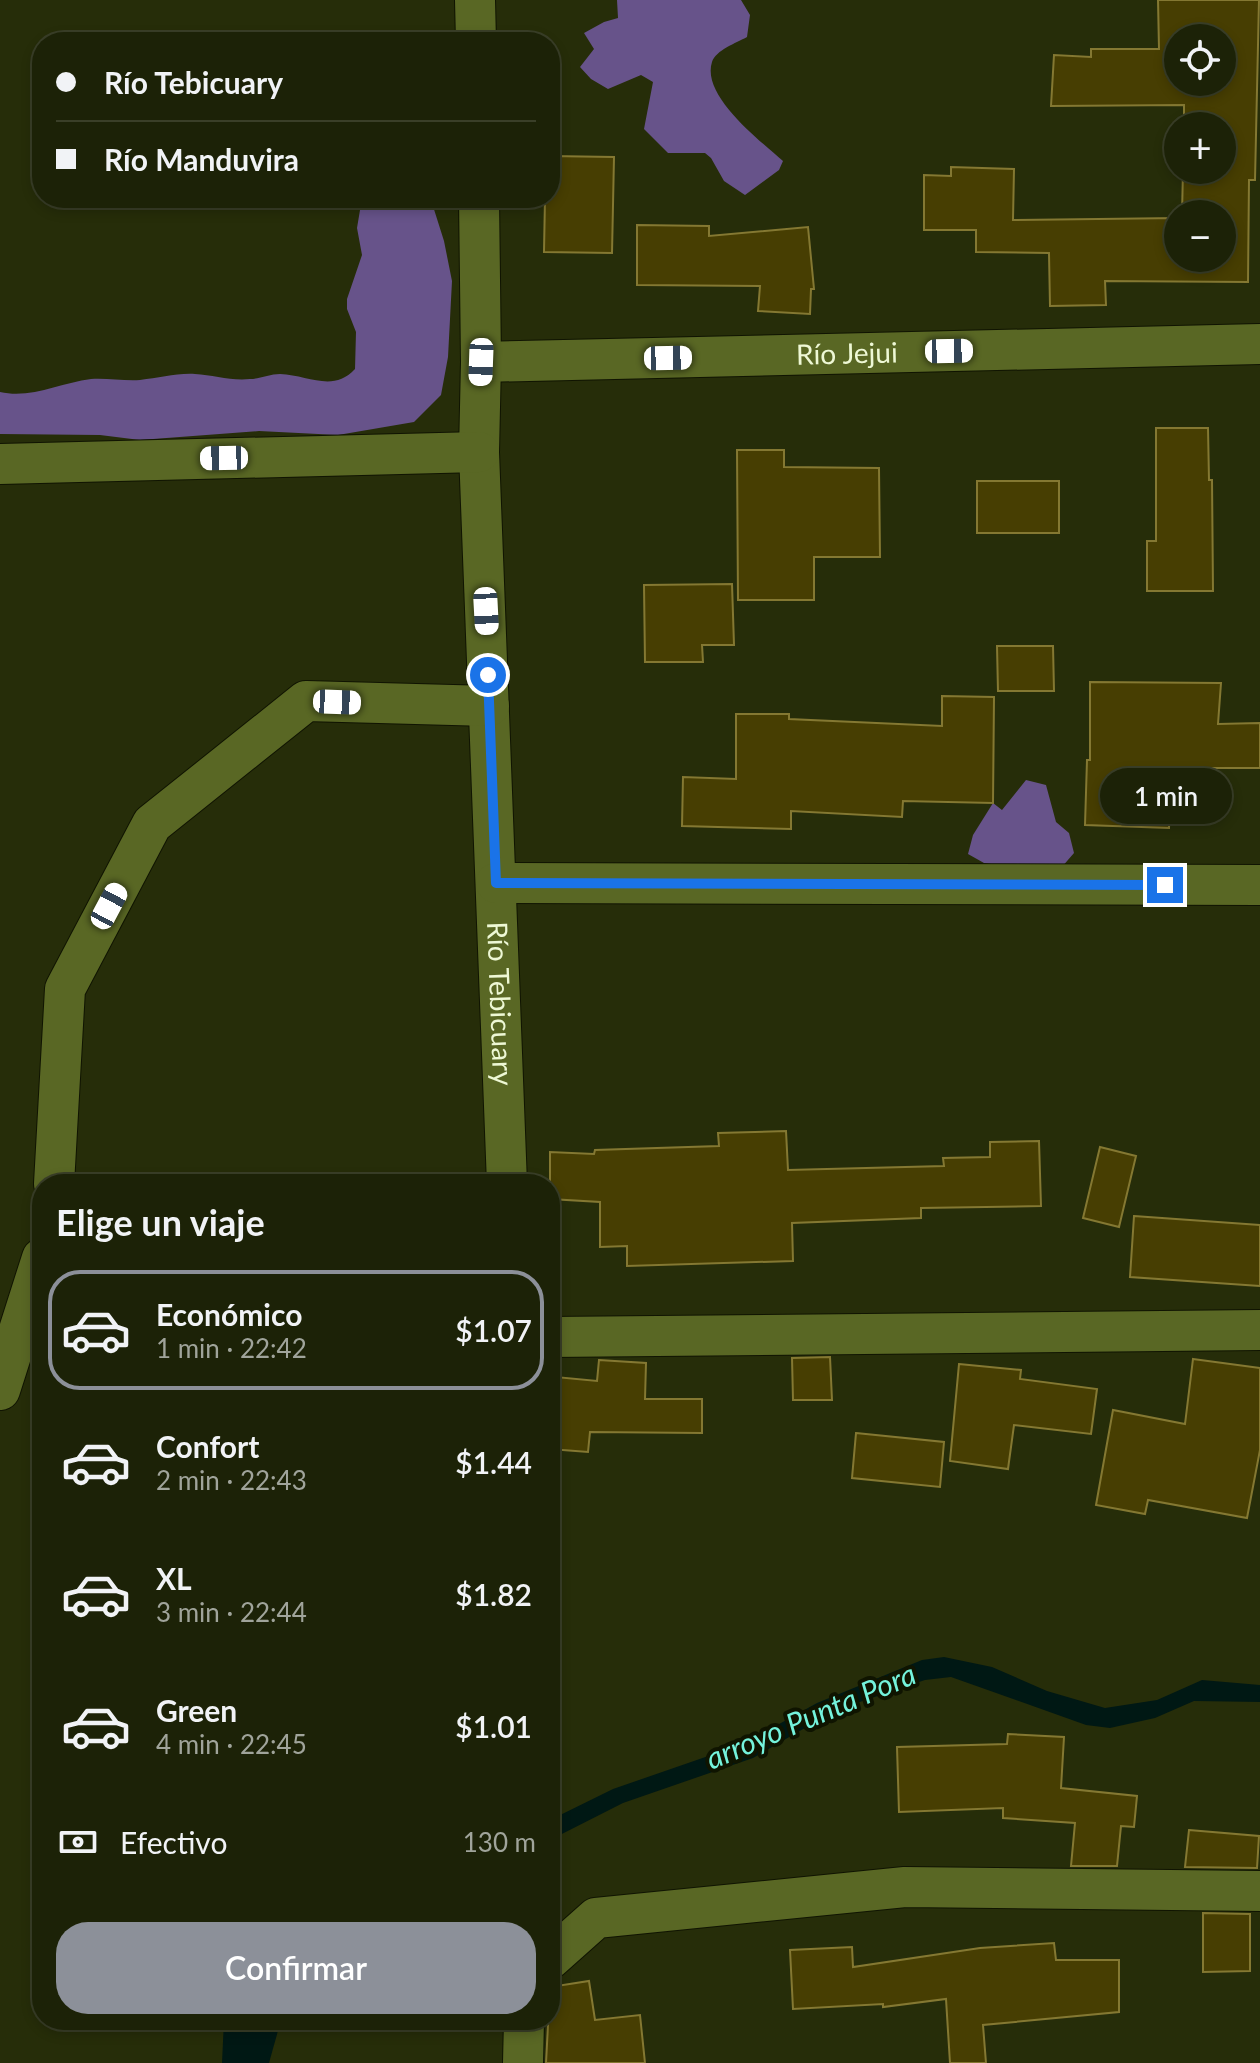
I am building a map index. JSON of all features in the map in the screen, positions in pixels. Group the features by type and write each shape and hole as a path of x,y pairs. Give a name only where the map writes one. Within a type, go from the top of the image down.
{"street":[{"path":"475,0 476,32"},
{"name":"Río Tebicuary","path":"479,208 479,452 507,1174"},
{"name":"Río Jejui","path":"481,362 1260,344"},
{"path":"0,464 479,452"},
{"path":"55,1174 65,989 152,824 306,701 489,706"},
{"path":"496,883 1260,885"},
{"path":"0,1390 32,1289"},
{"path":"560,1337 1260,1330"},
{"path":"560,1950 596,1918 905,1887 1260,1891"},
{"path":"523,2063 524,2030"}],"shaded area":[{"path":"617,0 741,0 750,15 747,37 714,58 711,75 715,89 735,117 783,161 779,170 745,195 724,181 705,153 668,153 644,129 653,82 641,75 608,89 591,79 580,67 594,49 584,33 618,18"},
{"path":"360,208 434,208 444,241 452,281 448,357 441,395 414,422 338,435 259,431 140,440 100,435 0,434 0,392 34,392 91,379 140,380 188,374 254,379 280,374 320,381 347,376 355,369 356,332 347,309 347,299 362,255 357,228"},
{"path":"1026,780 1046,785 1056,822 1069,833 1074,853 1061,868 1042,871 984,863 968,854 973,835 993,803 1002,810"}],"water":[{"name":"arroyo Punta Pora","path":"944,1657 992,1667 1047,1691 1105,1708 1157,1700 1202,1680 1260,1685 1260,1702 1194,1701 1155,1718 1110,1728 1086,1725 951,1677 925,1680 836,1710 753,1758 623,1803 560,1835 560,1815 613,1789 743,1744 817,1703 922,1660"},
{"path":"224,2030 278,2030 269,2063 222,2063"}],"building":[{"path":"1158,0 1259,0 1255,180 1249,180 1248,282 1105,281 1106,305 1050,306 1049,253 976,252 976,230 924,230 924,175 951,176 951,167 1014,169 1013,220 1164,218 1164,272 1236,272 1236,200 1182,200 1183,184 1236,184 1236,112 1184,112 1184,105 1051,106 1054,55 1091,57 1091,49 1159,49"},
{"path":"560,156 614,157 612,253 544,252 545,208 560,208"},
{"path":"637,225 709,226 709,236 808,227 814,289 811,289 810,314 758,311 760,286 637,285"},
{"path":"1156,428 1208,428 1209,480 1212,480 1213,591 1147,591 1147,541 1156,541"},
{"path":"737,450 784,450 784,467 879,468 880,557 814,557 814,600 738,600"},
{"path":"977,481 1059,481 1059,533 977,533"},
{"path":"732,584 734,645 702,645 703,662 645,662 644,585"},
{"path":"997,646 1053,646 1054,691 998,691"},
{"path":"1090,682 1221,683 1218,724 1260,723 1260,768 1171,768 1169,828 1085,825 1087,760 1090,760"},
{"path":"942,696 994,697 993,803 903,801 902,817 791,811 791,829 682,826 683,777 736,779 736,714 789,714 789,719 942,726"},
{"path":"786,1131 788,1170 944,1166 943,1158 990,1157 990,1142 1039,1141 1041,1206 921,1208 921,1218 792,1223 793,1261 627,1266 627,1246 600,1247 600,1202 560,1200 560,1174 550,1174 550,1152 594,1154 595,1150 719,1146 718,1133"},
{"path":"1100,1147 1136,1156 1119,1227 1083,1218"},
{"path":"1134,1216 1260,1225 1260,1286 1130,1277"},
{"path":"830,1357 832,1400 793,1400 792,1358"},
{"path":"1193,1359 1260,1368 1260,1450 1247,1518 1148,1500 1145,1514 1096,1505 1113,1410 1185,1424"},
{"path":"599,1360 646,1363 645,1399 702,1399 702,1433 590,1432 588,1452 560,1450 560,1377 597,1381"},
{"path":"959,1364 1021,1370 1020,1379 1097,1389 1091,1434 1014,1425 1008,1469 950,1461"},
{"path":"856,1433 944,1442 940,1487 852,1478"},
{"path":"1008,1734 1064,1737 1061,1788 1137,1796 1134,1827 1121,1826 1117,1866 1071,1866 1075,1823 1003,1818 1003,1808 899,1812 897,1747 1007,1744"},
{"path":"1189,1830 1259,1836 1257,1868 1185,1867"},
{"path":"1203,1913 1250,1914 1250,1971 1203,1972"},
{"path":"1054,1943 1056,1960 1119,1960 1119,2012 983,2025 986,2063 950,2063 946,1999 883,2007 883,2004 793,2009 790,1950 852,1947 853,1967 980,1948"},
{"path":"589,1981 595,2020 640,2015 645,2063 546,2063 548,2030 560,2030 560,1985"}],"route":[{"path":"488,675 496,883 1165,885"}]}
